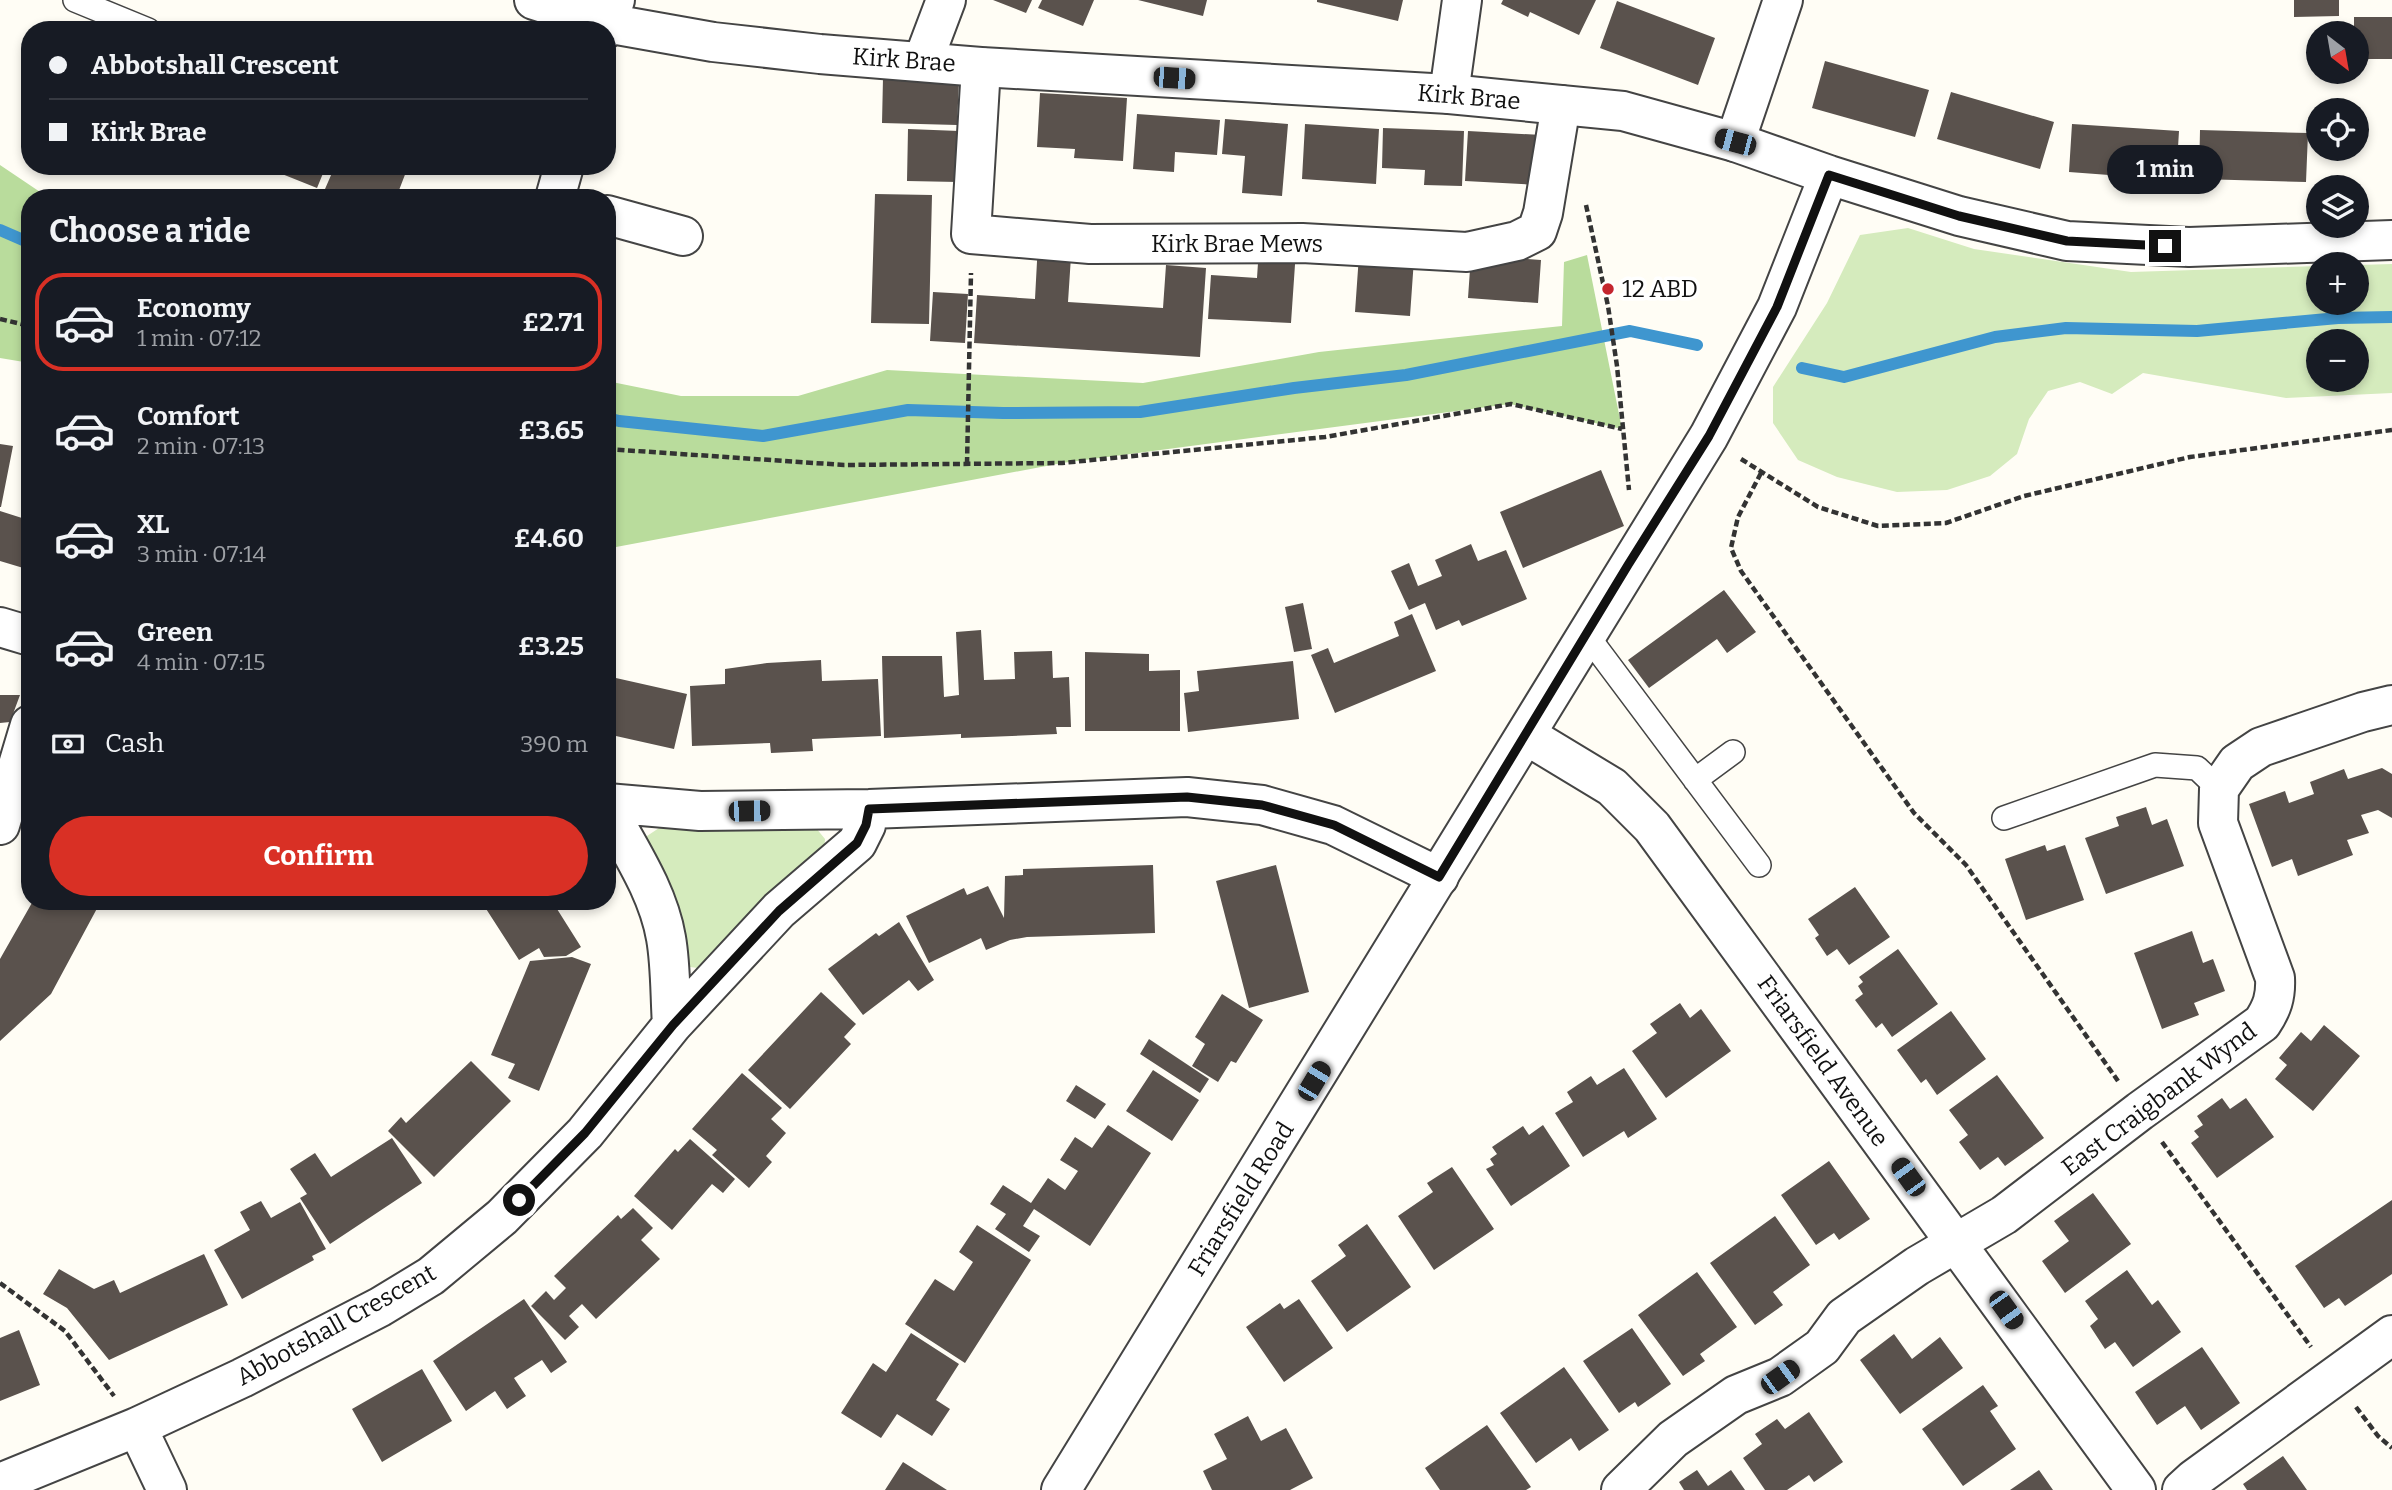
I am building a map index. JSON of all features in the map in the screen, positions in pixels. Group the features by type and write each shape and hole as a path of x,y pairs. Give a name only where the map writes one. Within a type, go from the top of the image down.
{"street":[{"name":"Kirk Brae","path":"534,0 713,42 820,54 981,67 1449,94 1623,111 1735,142 1959,216 2067,241 2189,247 2392,240"},
{"path":"923,61 946,0"},
{"path":"1449,94 1462,0"},
{"path":"1735,142 1783,0"},
{"path":"971,234 981,67"},
{"name":"Kirk Brae Mews","path":"971,234 1090,244 1302,243 1467,252 1517,241 1536,231 1543,213 1561,104"},
{"name":"Friarsfield Road","path":"1060,1490 1709,436 1777,307 1829,175"},
{"path":"616,217 683,236"},
{"path":"0,627 21,633"},
{"path":"2219,789 2237,763 2261,747 2363,712 2392,705"},
{"name":"Friarsfield Avenue","path":"1526,735 1612,788 1652,827 2136,1490"},
{"path":"0,825 21,756"},
{"name":"East Craigbank Wynd","path":"1621,1490 1674,1438 1736,1395 1780,1377 1822,1347 1844,1317 1917,1266 2004,1215 2140,1111 2262,1023 2276,994 2275,978 2218,824 2219,789"},
{"path":"616,804 700,811 869,809 1187,797 1262,805 1334,825 1439,877"},
{"name":"Abbotshall Crescent","path":"0,1483 137,1427 242,1378 380,1307 430,1276 502,1217 585,1133 673,1025 779,911 857,843 866,825 869,809"},
{"path":"616,825 649,886 659,912 666,938 673,1025"},
{"path":"2182,1490 2392,1335"},
{"path":"137,1427 167,1490"}],"lane":[{"path":"75,0 121,9 136,21"},
{"path":"1586,634 1759,865"},
{"path":"1695,780 1732,752"},
{"path":"2004,818 2155,765 2197,768 2219,789"}],"path":[{"path":"1584,194 1608,306 1617,366 1629,492"},
{"path":"967,464 971,234"},
{"path":"0,319 21,324"},
{"path":"616,450 845,466 1062,463 1325,437 1511,404 1622,429"},
{"path":"1709,436 1761,473 1818,507 1878,526 1946,523 2024,496 2190,457 2392,430"},
{"path":"1761,473 1738,517 1731,548 1741,571 1914,813 1966,865 2332,1377 2378,1436 2392,1448"},
{"path":"0,1283 65,1331 137,1427"}],"green space":[{"path":"0,165 36,189 21,189 21,362 0,358"},
{"path":"1908,228 1974,249 2131,272 2306,266 2306,315 2369,315 2369,265 2392,264 2392,393 2286,398 2143,373 2112,394 2080,382 2048,391 2029,419 2017,454 1990,476 1947,490 1897,492 1837,477 1798,460 1773,423 1773,387 1827,303 1860,235"},
{"path":"1587,255 1622,429 1510,404 1062,463 616,547 616,383 681,396 798,396 887,370 1143,383 1319,352 1562,326 1564,262"},
{"path":"662,826 816,828 825,839 824,853 705,969 690,967 645,849 647,836"}],"building":[{"path":"993,0 1032,0 1026,13"},
{"path":"1042,0 1094,0 1083,26 1038,8"},
{"path":"1138,0 1207,0 1203,16"},
{"path":"1317,0 1403,0 1398,21"},
{"path":"1503,0 1596,0 1579,35 1530,12 1528,17 1501,4"},
{"path":"2294,0 2339,0 2339,16 2294,17"},
{"path":"1617,1 1715,38 1698,85 1600,48"},
{"path":"2354,17 2392,17 2392,59 2370,59 2370,21 2354,21"},
{"path":"1825,61 1929,90 1915,137 1812,108"},
{"path":"883,78 959,81 957,125 882,123"},
{"path":"1951,92 2054,122 2040,169 1937,139"},
{"path":"1040,93 1127,98 1123,161 1074,158 1075,149 1037,147"},
{"path":"1137,114 1220,120 1217,155 1175,152 1174,172 1133,169"},
{"path":"1225,119 1288,124 1282,196 1242,193 1245,156 1222,154"},
{"path":"1305,124 1379,129 1376,184 1302,179"},
{"path":"2072,124 2179,131 2176,180 2069,172"},
{"path":"1383,128 1464,131 1462,186 1424,185 1425,170 1382,168"},
{"path":"908,129 959,131 958,182 907,181"},
{"path":"2200,130 2306,133 2306,182 2199,179"},
{"path":"1468,131 1542,135 1540,185 1465,181"},
{"path":"284,175 322,175 317,188"},
{"path":"331,175 405,175 399,189 325,189"},
{"path":"875,194 932,195 929,324 871,323"},
{"path":"1039,224 1073,226 1068,302 1163,308 1166,265 1206,268 1200,357 974,343 977,295 1035,299"},
{"path":"1259,248 1296,250 1291,323 1208,319 1211,275 1257,278"},
{"path":"1359,255 1414,259 1410,316 1355,312"},
{"path":"1471,255 1541,260 1538,303 1468,298"},
{"path":"933,292 968,294 965,343 930,341"},
{"path":"0,444 13,446 1,507 0,507"},
{"path":"1601,470 1624,526 1523,568 1500,512"},
{"path":"0,511 21,518 21,567 0,561"},
{"path":"1471,544 1478,561 1506,550 1527,599 1462,626 1459,620 1436,630 1425,603 1409,610 1391,571 1409,563 1418,586 1442,576 1435,560"},
{"path":"1724,590 1756,632 1727,653 1717,639 1649,688 1628,660"},
{"path":"1303,603 1312,649 1294,652 1285,607"},
{"path":"1412,614 1436,671 1335,713 1311,655 1328,648 1334,663 1399,636 1394,622"},
{"path":"981,630 984,680 1015,679 1014,652 1052,651 1053,678 1069,677 1071,727 1056,727 1057,734 961,738 961,734 884,738 882,656 942,656 944,697 959,695 956,632"},
{"path":"1085,652 1149,654 1149,671 1180,670 1180,731 1085,731"},
{"path":"821,660 822,681 878,679 881,736 812,739 813,751 771,753 770,743 692,746 690,686 725,684 725,669"},
{"path":"1293,661 1299,719 1188,732 1184,693 1199,691 1197,671"},
{"path":"616,678 687,694 674,749 616,736"},
{"path":"0,695 20,695 10,722 0,723"},
{"path":"2382,768 2392,774 2392,818 2378,810 2361,815 2369,833 2347,840 2353,855 2298,876 2292,859 2272,867 2249,804 2285,791 2289,803 2314,794 2310,782 2344,769 2348,779"},
{"path":"2146,807 2152,825 2167,819 2184,866 2106,894 2085,838 2119,826 2116,817"},
{"path":"2045,845 2047,851 2065,845 2084,900 2026,920 2005,859"},
{"path":"1153,865 1155,933 1027,937 1010,940 986,950 981,938 929,963 906,916 964,888 967,895 988,886 1004,918 1005,876 1023,875 1023,869"},
{"path":"1276,865 1309,992 1249,1008 1216,881"},
{"path":"1855,887 1890,937 1849,965 1837,949 1827,956 1815,938 1819,935 1808,919"},
{"path":"28,910 96,910 51,994 0,1041 0,959"},
{"path":"487,910 558,910 581,947 566,956 544,957 539,948 519,960"},
{"path":"899,922 934,980 918,991 909,980 863,1015 828,969 876,933 879,936"},
{"path":"2192,931 2203,963 2213,959 2225,991 2194,1003 2199,1015 2162,1029 2134,953"},
{"path":"1898,949 1938,1004 1892,1037 1882,1023 1876,1028 1855,1000 1863,994 1858,986 1863,982 1859,977"},
{"path":"572,957 591,964 539,1091 508,1078 515,1064 491,1055 530,961"},
{"path":"821,992 856,1024 844,1037 851,1044 790,1109 748,1070"},
{"path":"1222,994 1263,1020 1236,1063 1231,1061 1218,1082 1192,1066 1205,1044 1195,1037"},
{"path":"1680,1003 1690,1018 1701,1009 1731,1051 1666,1098 1632,1051 1657,1033 1650,1024"},
{"path":"1951,1011 1986,1059 1937,1095 1926,1079 1921,1083 1897,1050"},
{"path":"2324,1025 2360,1056 2313,1111 2275,1079 2287,1065 2279,1058 2301,1032 2311,1041"},
{"path":"1149,1039 1209,1079 1200,1093 1140,1054"},
{"path":"471,1061 511,1101 434,1177 388,1131 401,1117 406,1123"},
{"path":"1624,1068 1657,1119 1628,1138 1624,1131 1583,1157 1555,1113 1573,1102 1567,1092 1591,1076 1597,1085"},
{"path":"1153,1070 1199,1100 1172,1141 1126,1111"},
{"path":"742,1073 782,1108 771,1119 786,1133 766,1156 772,1162 749,1188 712,1155 717,1150 692,1129"},
{"path":"1997,1075 2044,1138 2005,1166 1998,1157 1980,1170 1959,1142 1968,1135 1949,1110"},
{"path":"1076,1085 1106,1104 1095,1119 1066,1101"},
{"path":"2222,1098 2230,1109 2246,1098 2274,1137 2217,1178 2191,1143 2199,1137 2194,1131 2203,1125 2197,1116"},
{"path":"1108,1125 1151,1153 1090,1246 1034,1209 1023,1226 1040,1236 1029,1252 995,1229 1006,1214 990,1204 1003,1185 1031,1203 1048,1178 1065,1190 1078,1171 1060,1160 1075,1137 1092,1148"},
{"path":"1543,1125 1570,1166 1511,1206 1486,1169 1494,1165 1490,1159 1497,1154 1492,1147 1523,1126 1529,1135"},
{"path":"392,1138 422,1183 330,1244 300,1198 307,1194 290,1169 315,1153 331,1177"},
{"path":"690,1139 735,1179 723,1193 712,1184 672,1230 634,1196 675,1149 678,1152"},
{"path":"1829,1161 1870,1219 1839,1240 1834,1233 1816,1245 1781,1195"},
{"path":"1452,1167 1494,1229 1434,1270 1398,1216 1433,1192 1427,1183"},
{"path":"2093,1193 2131,1244 2065,1293 2042,1261 2069,1241 2054,1221"},
{"path":"2392,1200 2392,1274 2345,1306 2339,1298 2324,1308 2295,1266"},
{"path":"261,1201 271,1218 300,1202 326,1249 312,1256 314,1260 242,1299 214,1250 250,1230 240,1212"},
{"path":"633,1208 653,1228 641,1240 660,1259 596,1319 582,1304 569,1316 579,1327 565,1340 531,1306 546,1291 554,1300 566,1288 554,1276 618,1215 621,1219"},
{"path":"1775,1216 1810,1265 1773,1292 1783,1305 1755,1325 1710,1263"},
{"path":"1367,1224 1411,1287 1347,1332 1311,1281 1346,1256 1338,1245"},
{"path":"977,1225 1031,1260 965,1363 905,1324 935,1279 954,1291 973,1262 959,1252"},
{"path":"204,1254 228,1305 109,1360 67,1308 43,1294 59,1269 94,1289 114,1280 120,1293"},
{"path":"2127,1270 2152,1305 2158,1300 2181,1332 2133,1367 2115,1342 2105,1349 2090,1326 2098,1319 2085,1301"},
{"path":"1697,1272 1737,1327 1700,1354 1705,1361 1683,1376 1638,1315"},
{"path":"524,1299 567,1362 551,1373 542,1360 514,1378 526,1396 507,1409 495,1391 466,1411 433,1361"},
{"path":"1299,1299 1333,1348 1284,1382 1246,1327 1280,1303 1284,1309"},
{"path":"1632,1328 1671,1384 1638,1407 1635,1402 1619,1413 1583,1361"},
{"path":"19,1330 40,1385 0,1401 0,1338"},
{"path":"911,1333 959,1364 936,1400 950,1409 932,1436 897,1414 881,1438 841,1413 873,1363 886,1372"},
{"path":"1894,1334 1912,1359 1940,1337 1963,1368 1900,1414 1860,1360"},
{"path":"2202,1347 2240,1403 2201,1430 2185,1406 2157,1425 2135,1392"},
{"path":"1564,1367 1609,1430 1579,1451 1571,1438 1536,1463 1500,1413"},
{"path":"422,1369 452,1421 382,1462 352,1409"},
{"path":"1983,1385 1998,1406 1990,1411 2016,1449 1963,1486 1922,1429"},
{"path":"1809,1412 1843,1462 1814,1482 1809,1475 1787,1490 1765,1490 1743,1458 1762,1444 1755,1434 1777,1419 1785,1429"},
{"path":"1248,1416 1261,1441 1286,1428 1313,1478 1290,1490 1212,1490 1203,1471 1227,1459 1214,1434"},
{"path":"1487,1425 1531,1487 1526,1490 1440,1490 1425,1468"},
{"path":"2283,1456 2307,1490 2247,1490 2243,1484"},
{"path":"903,1462 947,1490 885,1490"},
{"path":"1697,1470 1708,1486 1731,1470 1745,1490 1684,1490 1679,1482"},
{"path":"2039,1470 2053,1490 2010,1490"}],"waterway":[{"path":"0,230 21,239"},
{"path":"1802,368 1844,377 1995,337 2066,328 2197,331 2338,318 2392,317"},
{"path":"616,420 763,436 908,410 1003,413 1140,412 1294,388 1406,375 1630,331 1697,345"}],"place":[{"name":"12 ABD","path":"1608,289"}],"route":[{"path":"519,1200 585,1133 673,1025 779,911 857,843 866,825 869,809 1187,797 1262,805 1334,825 1439,877 1709,436 1777,307 1829,175 1959,216 2067,241 2165,246"}]}
